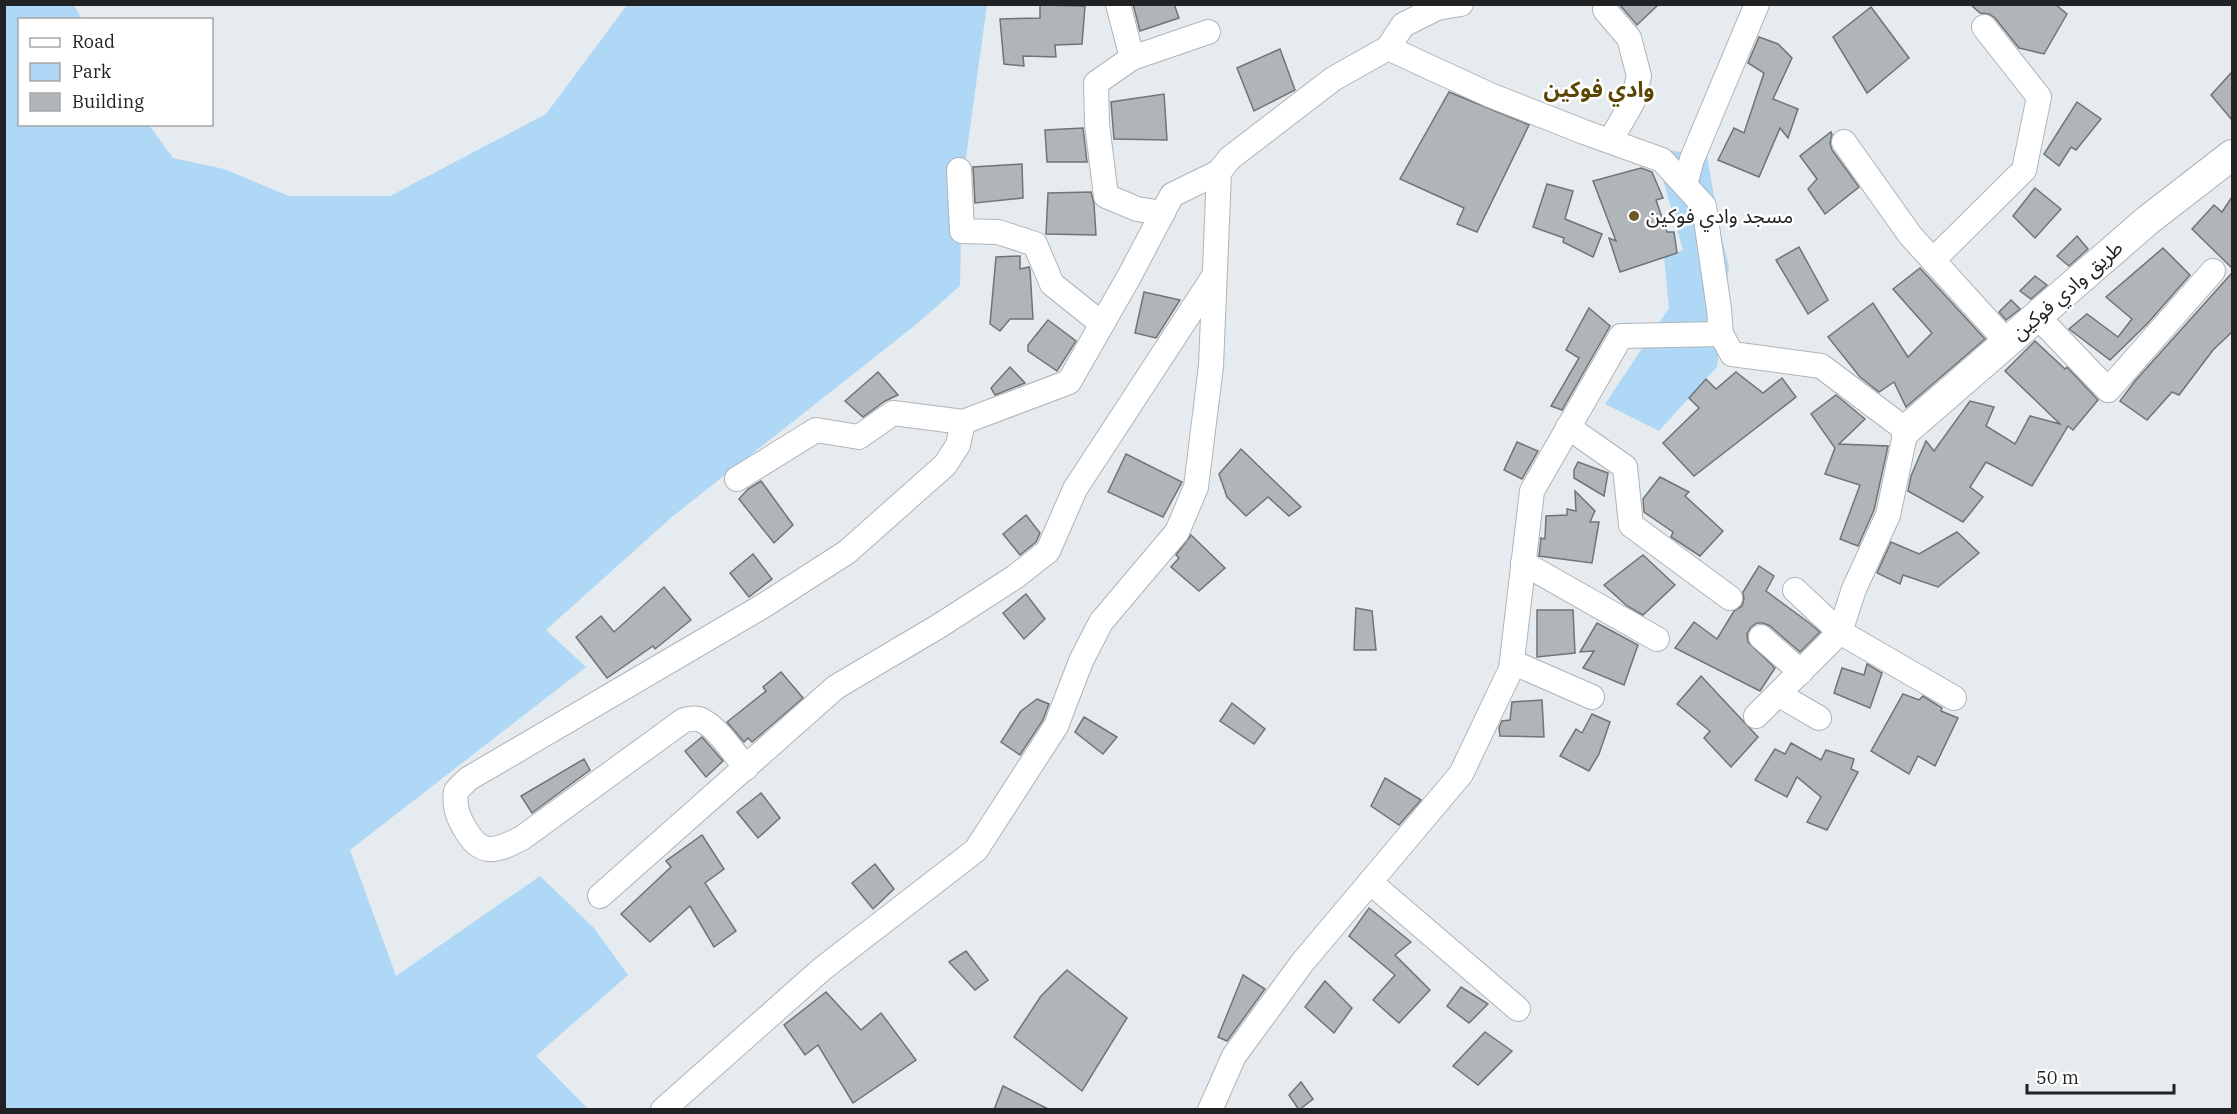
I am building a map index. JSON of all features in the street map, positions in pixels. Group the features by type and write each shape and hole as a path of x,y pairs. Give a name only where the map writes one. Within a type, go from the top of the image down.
{"street":[{"path":"1118,4 1132,58"},
{"path":"736,479 816,430 860,437 893,414 963,422 1069,382 1172,195 1219,172 1230,158 1333,79 1388,48 1403,25 1437,8 1461,4"},
{"path":"1685,185 1692,159 1757,4"},
{"path":"1600,6 1629,38 1639,76 1632,103 1610,141"},
{"path":"1933,260 2024,170 2039,97 1984,27"},
{"path":"1163,213 1137,209 1106,196 1097,124 1096,83 1132,58 1208,32"},
{"path":"1388,48 1490,95 1662,160 1704,206 1721,334 1732,354 1821,366 1906,430 1888,515 1854,589 1840,632 1756,716"},
{"path":"1844,142 1910,235 2007,342"},
{"name":"طريق وادي فوکين","path":"1906,430 2148,220 2232,155"},
{"path":"959,170 962,231 998,232 1035,244 1052,284 1102,324"},
{"path":"663,1110 822,969 976,850 1056,726 1081,661 1101,622 1177,532 1196,487 1211,366 1219,172"},
{"path":"2037,316 2108,390 2213,271"},
{"path":"600,896 836,687 1005,583 1048,551 1075,489 1214,276"},
{"path":"1210,1110 1234,1056 1302,963 1461,774 1511,669 1532,491 1620,336 1721,334"},
{"path":"746,768 713,728 703,720 695,718 684,720 522,838 503,848 479,847 471,841 457,815 455,801 456,791 468,778 763,606 847,552 945,465 958,445 963,422"},
{"path":"1569,426 1625,467 1631,525 1730,598"},
{"path":"1523,563 1656,639"},
{"path":"1795,590 1840,632 1954,698"},
{"path":"1761,637 1801,672"},
{"path":"1512,662 1592,697"},
{"path":"1778,694 1819,718"},
{"path":"1370,882 1518,1009"}],"green space":[{"path":"5,5 74,5 81,18 18,18 18,126 150,126 173,158 224,169 289,196 390,196 546,114 627,5 987,5 962,186 960,286 913,327 673,516 546,630 586,667 350,850 396,976 540,876 594,928 628,975 536,1056 588,1109 5,1110"},
{"path":"1654,148 1707,156 1720,231 1729,266 1717,367 1659,431 1605,404 1669,308 1664,257 1683,250"}],"building":[{"path":"1133,4 1174,4 1179,18 1140,31"},
{"path":"1619,4 1659,4 1637,25"},
{"path":"1970,4 2055,4 2067,14 2044,54 2019,48 1995,18 1989,14 1980,13"},
{"path":"1040,5 1085,6 1082,44 1055,45 1056,57 1023,56 1024,66 1004,64 1000,19 1040,18"},
{"path":"1871,7 1909,58 1867,93 1833,37"},
{"path":"1759,37 1778,44 1792,58 1773,99 1798,109 1788,138 1780,128 1759,177 1718,160 1734,128 1744,133 1764,73 1748,63"},
{"path":"1280,49 1295,90 1254,111 1237,68"},
{"path":"2232,72 2232,120 2211,95"},
{"path":"1449,92 1529,125 1477,232 1457,224 1464,208 1400,179"},
{"path":"1164,94 1167,140 1114,139 1111,102"},
{"path":"2077,102 2101,119 2076,150 2071,147 2059,166 2044,154"},
{"path":"1083,128 1087,162 1047,162 1045,130"},
{"path":"1831,132 1832,150 1859,187 1825,214 1808,189 1817,179 1800,156"},
{"path":"1022,164 1023,198 975,203 973,167"},
{"name":"مسجد وادي فوكين","path":"1641,168 1652,172 1663,198 1656,200 1667,232 1674,232 1677,253 1620,272 1609,238 1616,241 1593,181"},
{"path":"1547,184 1573,191 1565,219 1602,234 1593,257 1563,242 1564,238 1533,227"},
{"path":"2035,188 2061,209 2035,238 2013,216"},
{"path":"1091,192 1096,235 1046,234 1048,193"},
{"path":"2232,197 2232,268 2192,229 2214,205 2222,212"},
{"path":"2077,236 2088,249 2069,266 2057,256"},
{"path":"1799,247 1828,300 1808,314 1776,260"},
{"path":"2163,248 2190,275 2147,324 2110,360 2069,329 2087,314 2118,337 2132,319 2106,297"},
{"path":"1020,256 1020,269 1029,267 1030,270 1033,319 1010,319 1000,331 990,324 996,257"},
{"path":"1920,268 1985,339 1906,407 1894,382 1879,392 1860,377 1828,337 1873,303 1908,357 1932,333 1893,289"},
{"path":"2232,273 2232,332 2213,350 2179,395 2172,392 2147,420 2120,401 2135,381"},
{"path":"2035,276 2047,285 2031,299 2020,291"},
{"path":"1144,292 1180,300 1156,338 1135,333"},
{"path":"2011,300 2020,309 2006,320 1999,312"},
{"path":"1589,308 1610,326 1562,410 1551,406 1579,358 1566,350"},
{"path":"1048,320 1076,341 1057,371 1028,351 1028,345"},
{"path":"2035,341 2065,369 2067,367 2098,400 2073,430 2068,426 2032,486 1986,462 1970,487 1983,497 1963,522 1908,491 1911,476 1926,441 1934,451 1970,401 1994,407 1986,426 2015,444 2030,416 2060,424 2005,371"},
{"path":"1010,367 1025,383 995,395 991,388"},
{"path":"878,372 898,395 885,401 863,417 845,401"},
{"path":"1736,372 1763,393 1782,378 1796,397 1694,476 1663,443 1699,408 1689,398 1706,379 1716,389"},
{"path":"1836,395 1865,419 1839,444 1888,446 1874,510 1858,546 1840,539 1860,485 1825,474 1835,448 1811,414"},
{"path":"1517,442 1538,451 1522,479 1504,470"},
{"path":"1241,449 1301,507 1289,516 1268,497 1246,516 1227,497 1219,474"},
{"path":"1126,454 1182,482 1163,517 1108,492"},
{"path":"1578,462 1608,473 1604,496 1574,478 1574,470"},
{"path":"1660,477 1689,492 1685,496 1723,531 1700,556 1671,537 1673,532 1644,512 1643,499"},
{"path":"761,481 793,525 774,543 739,499 748,489"},
{"path":"1575,491 1595,511 1590,522 1599,522 1592,563 1539,556 1541,538 1545,539 1546,516 1567,515 1567,509 1576,511"},
{"path":"1026,515 1040,533 1036,542 1020,555 1003,534"},
{"path":"1957,532 1979,553 1938,587 1903,575 1900,584 1877,573 1891,542 1919,554"},
{"path":"1191,535 1225,568 1199,591 1171,567 1179,558 1176,555"},
{"path":"753,554 772,579 749,597 730,573"},
{"path":"1643,555 1675,585 1643,615 1627,606 1604,585"},
{"path":"1759,566 1774,576 1766,591 1820,632 1800,652 1770,626 1757,623 1751,627 1747,634 1748,642 1775,668 1760,691 1675,648 1694,622 1717,639 1734,611 1742,606 1743,592"},
{"path":"664,587 691,620 655,649 653,646 607,678 576,637 601,616 614,632"},
{"path":"1026,594 1045,619 1024,639 1003,613"},
{"path":"1356,608 1372,611 1376,650 1354,650"},
{"path":"1537,610 1573,610 1575,653 1537,657"},
{"path":"1597,623 1638,645 1624,685 1583,668 1594,651 1580,652"},
{"path":"1867,664 1882,673 1870,708 1834,693 1842,668 1864,675"},
{"path":"781,672 803,698 752,742 748,738 744,742 727,722 766,691 763,687"},
{"path":"1701,676 1758,737 1731,767 1704,738 1710,731 1677,704"},
{"path":"1903,694 1919,700 1923,696 1942,708 1941,711 1958,718 1935,766 1918,756 1909,774 1871,751"},
{"path":"1037,699 1049,704 1043,720 1020,755 1001,742 1021,711"},
{"path":"1542,700 1544,737 1500,736 1499,728 1502,721 1510,720 1512,702"},
{"path":"1232,703 1265,729 1254,744 1220,721"},
{"path":"1592,714 1610,722 1599,754 1589,771 1560,756 1576,729 1582,733"},
{"path":"1084,717 1117,737 1103,754 1075,732"},
{"path":"702,737 723,761 706,777 685,751"},
{"path":"1791,743 1821,760 1826,750 1854,759 1851,769 1858,772 1827,830 1807,822 1821,797 1797,777 1787,797 1755,780 1775,749 1785,754"},
{"path":"584,759 590,770 532,813 521,796"},
{"path":"1385,778 1421,800 1399,825 1371,806"},
{"path":"761,793 780,818 758,838 737,812"},
{"path":"702,835 724,869 705,883 736,931 714,947 690,906 650,942 621,914 671,867 666,861"},
{"path":"875,864 894,889 873,909 852,883"},
{"path":"1369,908 1411,942 1395,955 1430,990 1399,1023 1373,1000 1395,975 1349,936"},
{"path":"966,951 988,980 975,990 949,962"},
{"path":"1067,970 1127,1018 1082,1091 1014,1037 1041,996"},
{"path":"1243,975 1265,989 1227,1041 1218,1037"},
{"path":"1325,981 1352,1008 1334,1033 1305,1007"},
{"path":"1461,987 1488,1004 1469,1023 1447,1006"},
{"path":"826,992 861,1030 881,1013 916,1060 853,1103 818,1045 805,1055 784,1025"},
{"path":"1485,1032 1512,1051 1478,1085 1453,1066"},
{"path":"1301,1082 1313,1099 1299,1110 1289,1095"},
{"path":"1003,1086 1050,1110 994,1110"}],"place":[{"name":"مسجد وادي فوكين","path":"1634,216"}],"district":[{"name":"وادي فوكين","path":"1599,89"}]}
